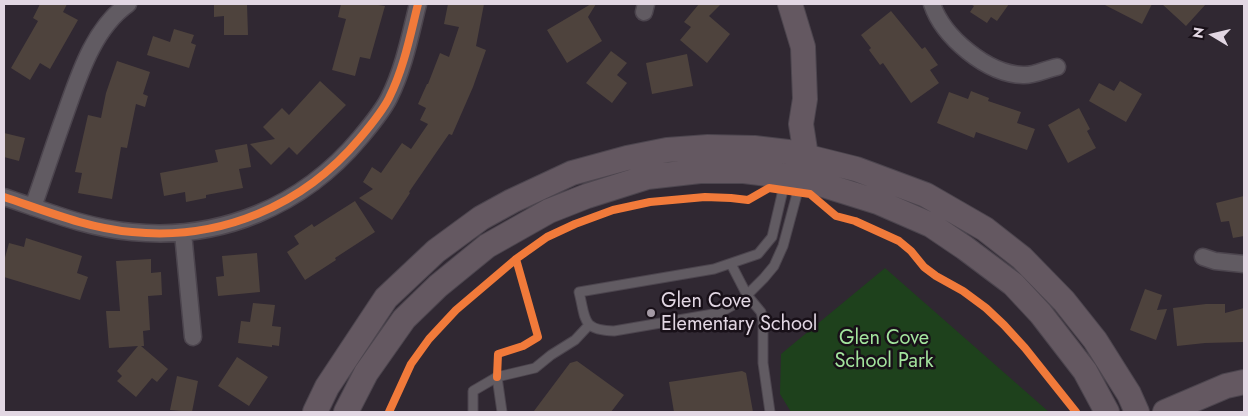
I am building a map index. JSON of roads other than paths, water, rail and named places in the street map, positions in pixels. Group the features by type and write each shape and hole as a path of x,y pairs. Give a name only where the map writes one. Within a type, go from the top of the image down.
{"main road":[{"path":"790,4 803,47 804,99 795,165"},
{"path":"315,412 326,387 386,298 436,250 481,218 572,173 627,158 667,150 708,147 754,148 931,225 1013,284 1041,314 1085,371 1108,412"},
{"path":"346,412 366,374 404,319 438,286 487,246 549,211 587,196 647,177 700,171 744,171 795,165 856,169 926,195 985,229 1022,258 1064,301 1094,340 1129,394 1137,412"},
{"path":"1165,412 1226,386 1244,382"}],"street":[{"path":"33,207 85,60 107,25 118,11 128,4"},
{"path":"4,197 98,227 130,232 183,233 211,229 268,209 312,184 342,159 367,129 388,99 406,54 418,4"},
{"path":"932,4 936,17 962,48 1000,71 1024,76 1057,67"},
{"path":"183,233 193,337"},
{"path":"1203,257 1215,261 1244,264"}],"lane":[{"path":"795,165 783,246 774,266 747,295 719,313 614,331 601,330 589,325 579,292 714,269 758,254 772,237 783,190 795,165"},
{"path":"731,264 747,295 761,312 763,320 763,364 770,412"},
{"path":"473,412 473,391 497,377 535,368 575,340 589,325"},
{"path":"497,377 502,412"}],"place":[{"name":"Glen Cove Elementary School","path":"651,313"}],"park label":[{"name":"Glen Cove School Park","path":"884,350"}]}
